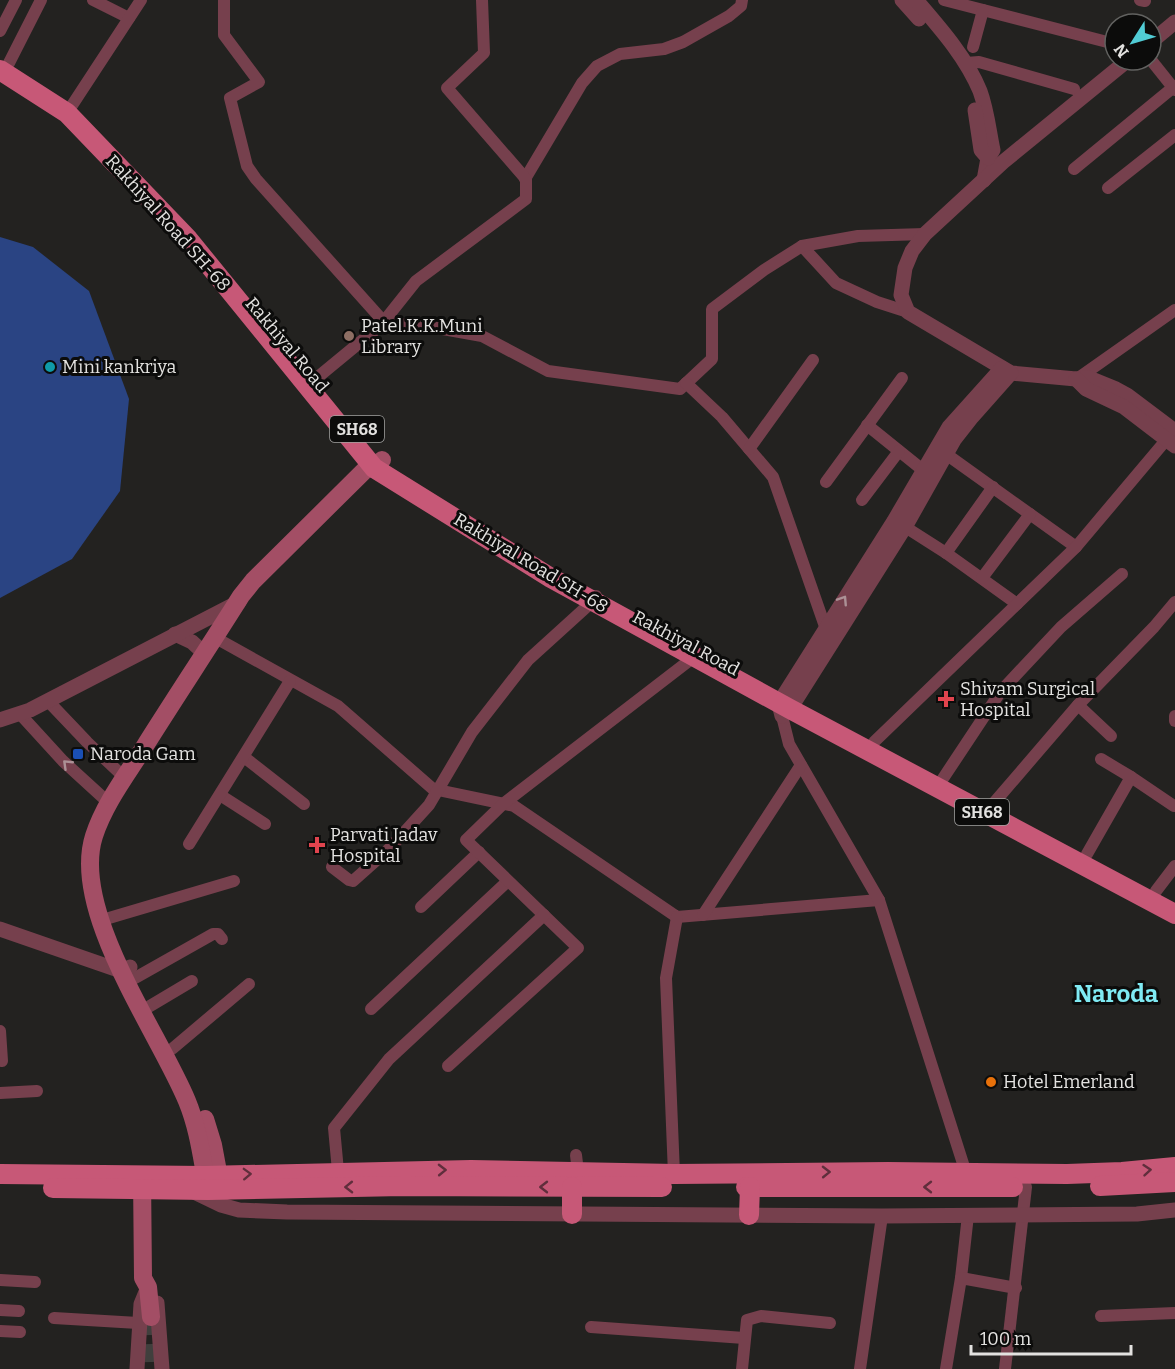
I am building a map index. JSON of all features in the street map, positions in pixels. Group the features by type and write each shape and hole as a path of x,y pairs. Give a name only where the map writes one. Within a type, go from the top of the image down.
{"main road":[{"name":"Rakhiyal Road","path":"3,64 69,109 106,139 205,249 378,464 576,584 595,598 786,705 874,742 942,780 993,804 1175,900"},
{"path":"209,1184 198,1132 188,1101 129,972 109,918 103,897 100,856 105,836 145,761 241,603 372,476 378,464"},
{"name":"Rakhiyal Road SH-68","path":"595,598 694,657 1175,914"},
{"path":"209,1184 210,1134 194,1093 172,1049 99,917 91,882 90,859 93,838 125,778 204,653 218,639"},
{"path":"209,1184 338,1172 471,1170 674,1174 888,1172 1067,1174 1175,1167"},
{"path":"572,1214 575,1171"},
{"path":"0,1174 209,1184 403,1186 575,1171 750,1187 1026,1187 1175,1182"},
{"path":"0,1187 147,1182"},
{"path":"145,1320 148,1287 152,1279 147,1182"},
{"path":"750,1187 750,1215"}],"street":[{"path":"0,31 16,0"},
{"path":"3,64 41,0"},
{"path":"93,0 129,18"},
{"path":"69,109 141,0"},
{"path":"224,0 224,34 259,82 230,98 247,166 382,323 415,324 482,336 548,371 680,389 712,359 712,309 764,270 802,246 858,236 926,234"},
{"path":"482,0 484,53 447,87 525,178"},
{"path":"311,382 382,323 416,280 526,199 525,178 582,83 597,66 620,54 664,49 683,42 729,16 741,6 742,0"},
{"path":"902,0 961,74 977,117 981,150 988,158"},
{"path":"944,0 1103,41"},
{"path":"924,4 966,63 980,92 987,115 993,150 988,158 984,180"},
{"path":"973,47 982,10"},
{"path":"1163,32 1175,22"},
{"path":"966,63 979,62 1074,89"},
{"path":"908,312 901,295 905,268 912,251 926,234 1048,124 1113,72"},
{"path":"1074,169 1174,88 1161,72"},
{"path":"1108,188 1175,135"},
{"path":"802,246 836,283 877,302 908,312 1006,370 1076,379 1086,389 1124,407 1172,438 1076,547 874,742"},
{"path":"1076,379 1175,310"},
{"path":"749,449 813,360"},
{"path":"928,474 946,454 1006,370"},
{"path":"966,1173 879,900 789,744 786,705 900,524 928,474 949,427 1006,370"},
{"path":"826,482 902,378"},
{"path":"686,383 722,417 773,477 828,635"},
{"path":"867,425 928,474"},
{"path":"862,500 899,451"},
{"path":"946,454 1076,547"},
{"path":"946,553 993,487"},
{"path":"982,578 1030,514"},
{"path":"900,524 946,553 1017,604"},
{"path":"942,780 1001,691 1061,627 1122,574"},
{"path":"332,867 349,880 358,878 397,841 429,805 472,732 528,660 595,598"},
{"path":"993,804 1078,705 1154,627 1175,602"},
{"path":"0,720 48,701 175,634 241,603"},
{"path":"175,634 192,642 204,653"},
{"path":"218,639 338,706 433,789 514,806 677,917 879,900"},
{"path":"448,1066 579,948 466,840 503,804 694,657"},
{"path":"189,844 290,681"},
{"path":"48,701 125,778"},
{"path":"1078,705 1111,736"},
{"path":"20,714 63,761 110,804"},
{"path":"1175,716 1175,721"},
{"path":"244,757 304,804"},
{"path":"1101,759 1174,806"},
{"path":"703,915 801,765"},
{"path":"1087,854 1131,777"},
{"path":"220,795 265,824"},
{"path":"421,907 478,852"},
{"path":"1156,891 1175,866"},
{"path":"371,1009 508,880"},
{"path":"109,918 234,881"},
{"path":"338,1172 333,1128 389,1059 544,915"},
{"path":"674,1174 666,978 677,917"},
{"path":"1,932 129,972 213,934 218,934 222,939"},
{"path":"150,1006 192,981"},
{"path":"172,1049 249,984"},
{"path":"0,1031 2,1061"},
{"path":"0,1093 37,1091"},
{"path":"209,1184 221,1205 239,1210 287,1212 882,1216 1137,1214 1175,1210"},
{"path":"1005,1369 1026,1187"},
{"path":"946,1369 961,1278 968,1215"},
{"path":"860,1369 882,1216"},
{"path":"961,1278 1016,1288"},
{"path":"0,1280 35,1282"},
{"path":"148,1287 157,1301 162,1369"},
{"path":"0,1310 19,1311"},
{"path":"1101,1316 1175,1313"},
{"path":"742,1369 747,1320 761,1316 830,1323"},
{"path":"54,1318 145,1320 137,1369"},
{"path":"591,1327 744,1338"},
{"path":"0,1331 20,1332"}],"water":[{"path":"0,237 33,247 89,291 129,399 120,491 72,559 0,598"}],"tunnel":[{"path":"151,1317 152,1369"}],"place":[{"name":"Patel.K.K.Muni Library","path":"349,336"},
{"name":"Mini kankriya","path":"50,367"},
{"name":"Shivam Surgical Hospital","path":"946,699"},
{"name":"Naroda Gam","path":"78,754"},
{"name":"Parvati Jadav Hospital","path":"317,845"},
{"name":"Hotel Emerland","path":"991,1082"}],"district":[{"name":"Naroda","path":"1116,994"}]}
